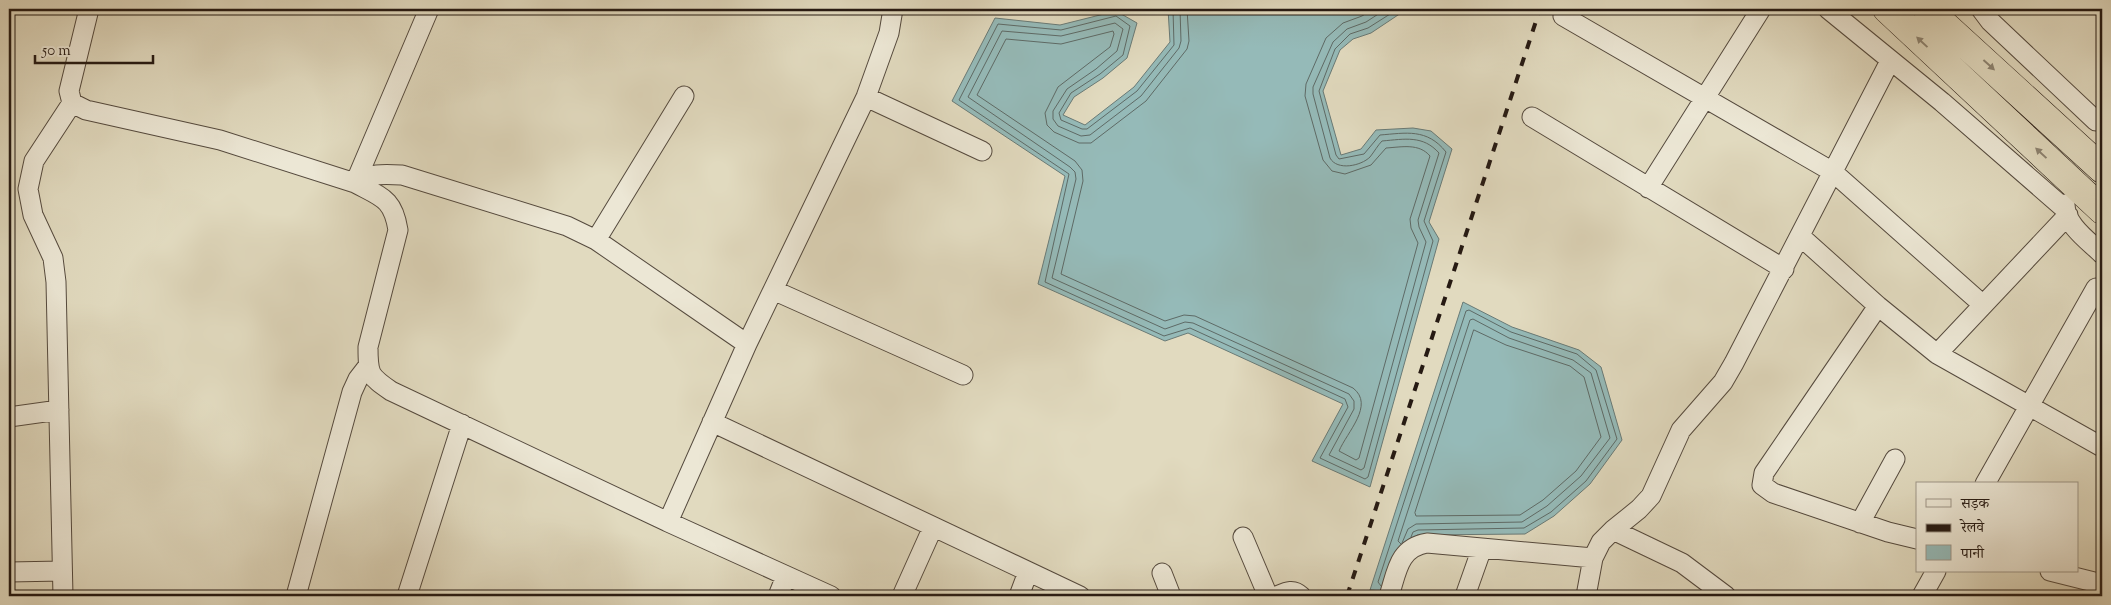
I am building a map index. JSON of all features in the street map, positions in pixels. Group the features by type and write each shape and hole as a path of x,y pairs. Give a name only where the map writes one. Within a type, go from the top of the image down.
{"highway":[{"path":"1887,9 2102,210"},
{"path":"1927,9 2102,169"}],"street":[{"path":"63,596 59,410 53,258 33,215 28,189 34,161 72,103 69,91 70,78 89,9"},
{"path":"355,183 429,9"},
{"path":"668,522 772,290 866,97 889,34 892,9"},
{"path":"1648,188 1761,9"},
{"path":"1828,9 1942,102 2066,212 2077,230 2102,254"},
{"path":"1981,9 1990,21 2099,124 2073,143"},
{"path":"1563,16 1833,172 1982,304"},
{"path":"1586,596 1593,558 1600,542 1639,509 1651,496 1681,430 1723,382 1784,268 1890,61"},
{"path":"596,240 684,96"},
{"path":"866,97 982,151"},
{"path":"72,103 86,110 220,140 355,183 382,197 395,212 398,230 368,347 368,366 374,379 391,391 668,522 831,596"},
{"path":"1532,117 1784,268"},
{"path":"355,183 366,176 402,175 567,226 596,240 747,344"},
{"path":"1937,354 2066,212 2068,178"},
{"path":"1800,236 1878,306 1937,354 2102,447"},
{"path":"1986,482 2096,288"},
{"path":"772,290 963,375"},
{"path":"1878,306 1764,474 1762,485 1773,493 1860,523 1916,539"},
{"path":"296,596 352,392 358,379 368,366"},
{"path":"9,417 59,410"},
{"path":"712,422 1080,596"},
{"path":"408,596 462,424"},
{"path":"1860,523 1895,459"},
{"path":"902,596 933,527"},
{"path":"1612,530 1682,563 1726,596"},
{"path":"1243,537 1268,596"},
{"path":"1389,596 1401,560 1408,550 1417,544 1427,543 1593,558"},
{"path":"1465,596 1482,548"},
{"path":"9,572 62,571"},
{"path":"1018,596 1028,572"},
{"path":"1922,596 1935,572"},
{"path":"2054,572 2102,584"},
{"path":"1162,573 1171,596"},
{"path":"778,596 786,576"},
{"path":"1277,596 1289,591 1300,596"}],"water":[{"path":"1168,9 1407,9 1371,33 1353,39 1340,50 1323,91 1341,155 1361,149 1376,130 1413,128 1431,131 1452,149 1429,222 1439,239 1370,487 1312,461 1343,404 1188,333 1165,341 1038,284 1065,176 952,101 995,18 1060,25 1116,11 1137,23 1127,58 1103,78 1074,97 1063,115 1085,125 1134,87 1170,42"},
{"path":"1463,302 1512,327 1579,350 1601,367 1622,440 1590,484 1554,516 1525,534 1417,535 1396,592 1370,590"}],"railway":[{"path":"1347,596 1540,9"}]}
